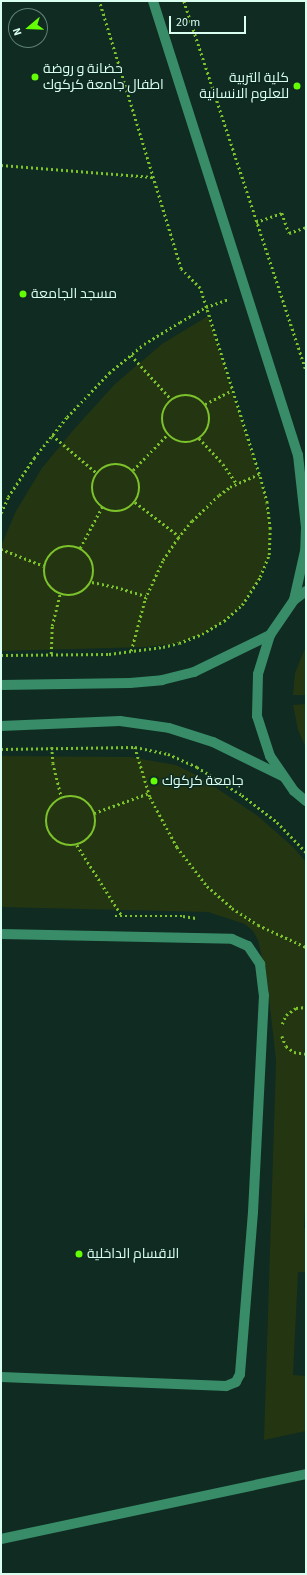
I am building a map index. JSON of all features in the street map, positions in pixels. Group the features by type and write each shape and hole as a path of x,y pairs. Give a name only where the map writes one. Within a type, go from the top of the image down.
{"lane":[{"path":"153,1 298,455 306,528 305,551 294,600"},
{"path":"298,455 306,468"},
{"path":"306,591 294,600 270,634 258,674 258,716 270,756 294,791 306,801"},
{"path":"1,685 130,683 162,680 194,672 270,634"},
{"path":"1,726 120,721 168,728 213,742 284,777"},
{"path":"1,934 232,939 248,946 260,964 264,995 253,1212 240,1374 236,1382 226,1386 1,1377"},
{"path":"1,1539 306,1474"}],"path":[{"path":"1,655 109,654 168,646 202,634 224,621 242,605 260,577 269,555 270,529 267,503 259,474 200,288 181,269 99,1"},
{"path":"184,1 256,222 306,369"},
{"path":"1,165 153,177"},
{"path":"256,222 282,213 289,233 306,227"},
{"path":"1,513 13,490 52,435 99,384 131,355 144,344 206,307 246,292"},
{"path":"131,355 171,400"},
{"path":"205,404 232,390"},
{"path":"187,394 195,396 205,404 209,413 210,422 207,430 195,441 185,443 176,441 168,434 162,425 164,408 171,400 175,397 187,394"},
{"path":"132,470 168,434"},
{"path":"52,435 97,473"},
{"path":"199,438 237,484"},
{"path":"117,464 125,465 132,470 138,477 140,487 140,491 135,502 125,510 115,512 102,507 92,494 92,486 97,473 106,466 117,464"},
{"path":"131,651 146,596 163,560 179,536 205,507 219,495 237,484 259,474"},
{"path":"135,502 179,536"},
{"path":"80,548 102,507"},
{"path":"67,546 80,548 92,559 94,568 92,582 79,594 71,596 60,594 54,592 47,583 44,575 44,566 47,558 59,548 67,546"},
{"path":"1,550 44,566"},
{"path":"92,582 146,596"},
{"path":"51,654 52,626 60,594"},
{"path":"135,746 149,792 177,847 208,886 232,908 258,925 306,947"},
{"path":"1,749 135,746 168,754 197,767 242,795 277,822 306,852"},
{"path":"52,747 53,763 62,798"},
{"path":"94,813 149,792"},
{"path":"74,796 83,800 90,805 94,813 95,828 91,836 77,845 68,846 60,844 53,839 48,832 46,823 47,814 51,806 62,798 74,796"},
{"path":"77,845 123,916"},
{"path":"281,1026 286,1015 296,1008 306,1007"},
{"path":"281,1031 286,1046 294,1052 306,1054"}],"green space":[{"path":"208,316 267,503 270,529 269,555 260,577 242,605 224,621 202,634 179,643 146,647 1,651 1,546 16,511 42,468 75,428 115,384 162,344"},
{"path":"306,646 306,695 293,695 295,673"},
{"path":"306,704 306,748 298,730 293,705"},
{"path":"1,756 130,757 176,765 200,777 258,816 293,847 306,862 306,1194 304,1228 306,1228 306,1272 298,1272 293,1375 306,1376 306,1431 264,1440 276,1061 267,980 258,940 253,931 245,924 208,912 1,907"}],"place":[{"name":"حضانة و روضة اطفال جامعة كركوك","path":"35,77"},
{"name":"كلية التربية للعلوم الانسانية","path":"297,86"},
{"name":"مسجد الجامعة","path":"23,294"},
{"name":"جامعة كركوك","path":"154,781"},
{"name":"الاقسام الداخلية","path":"79,1254"}]}
